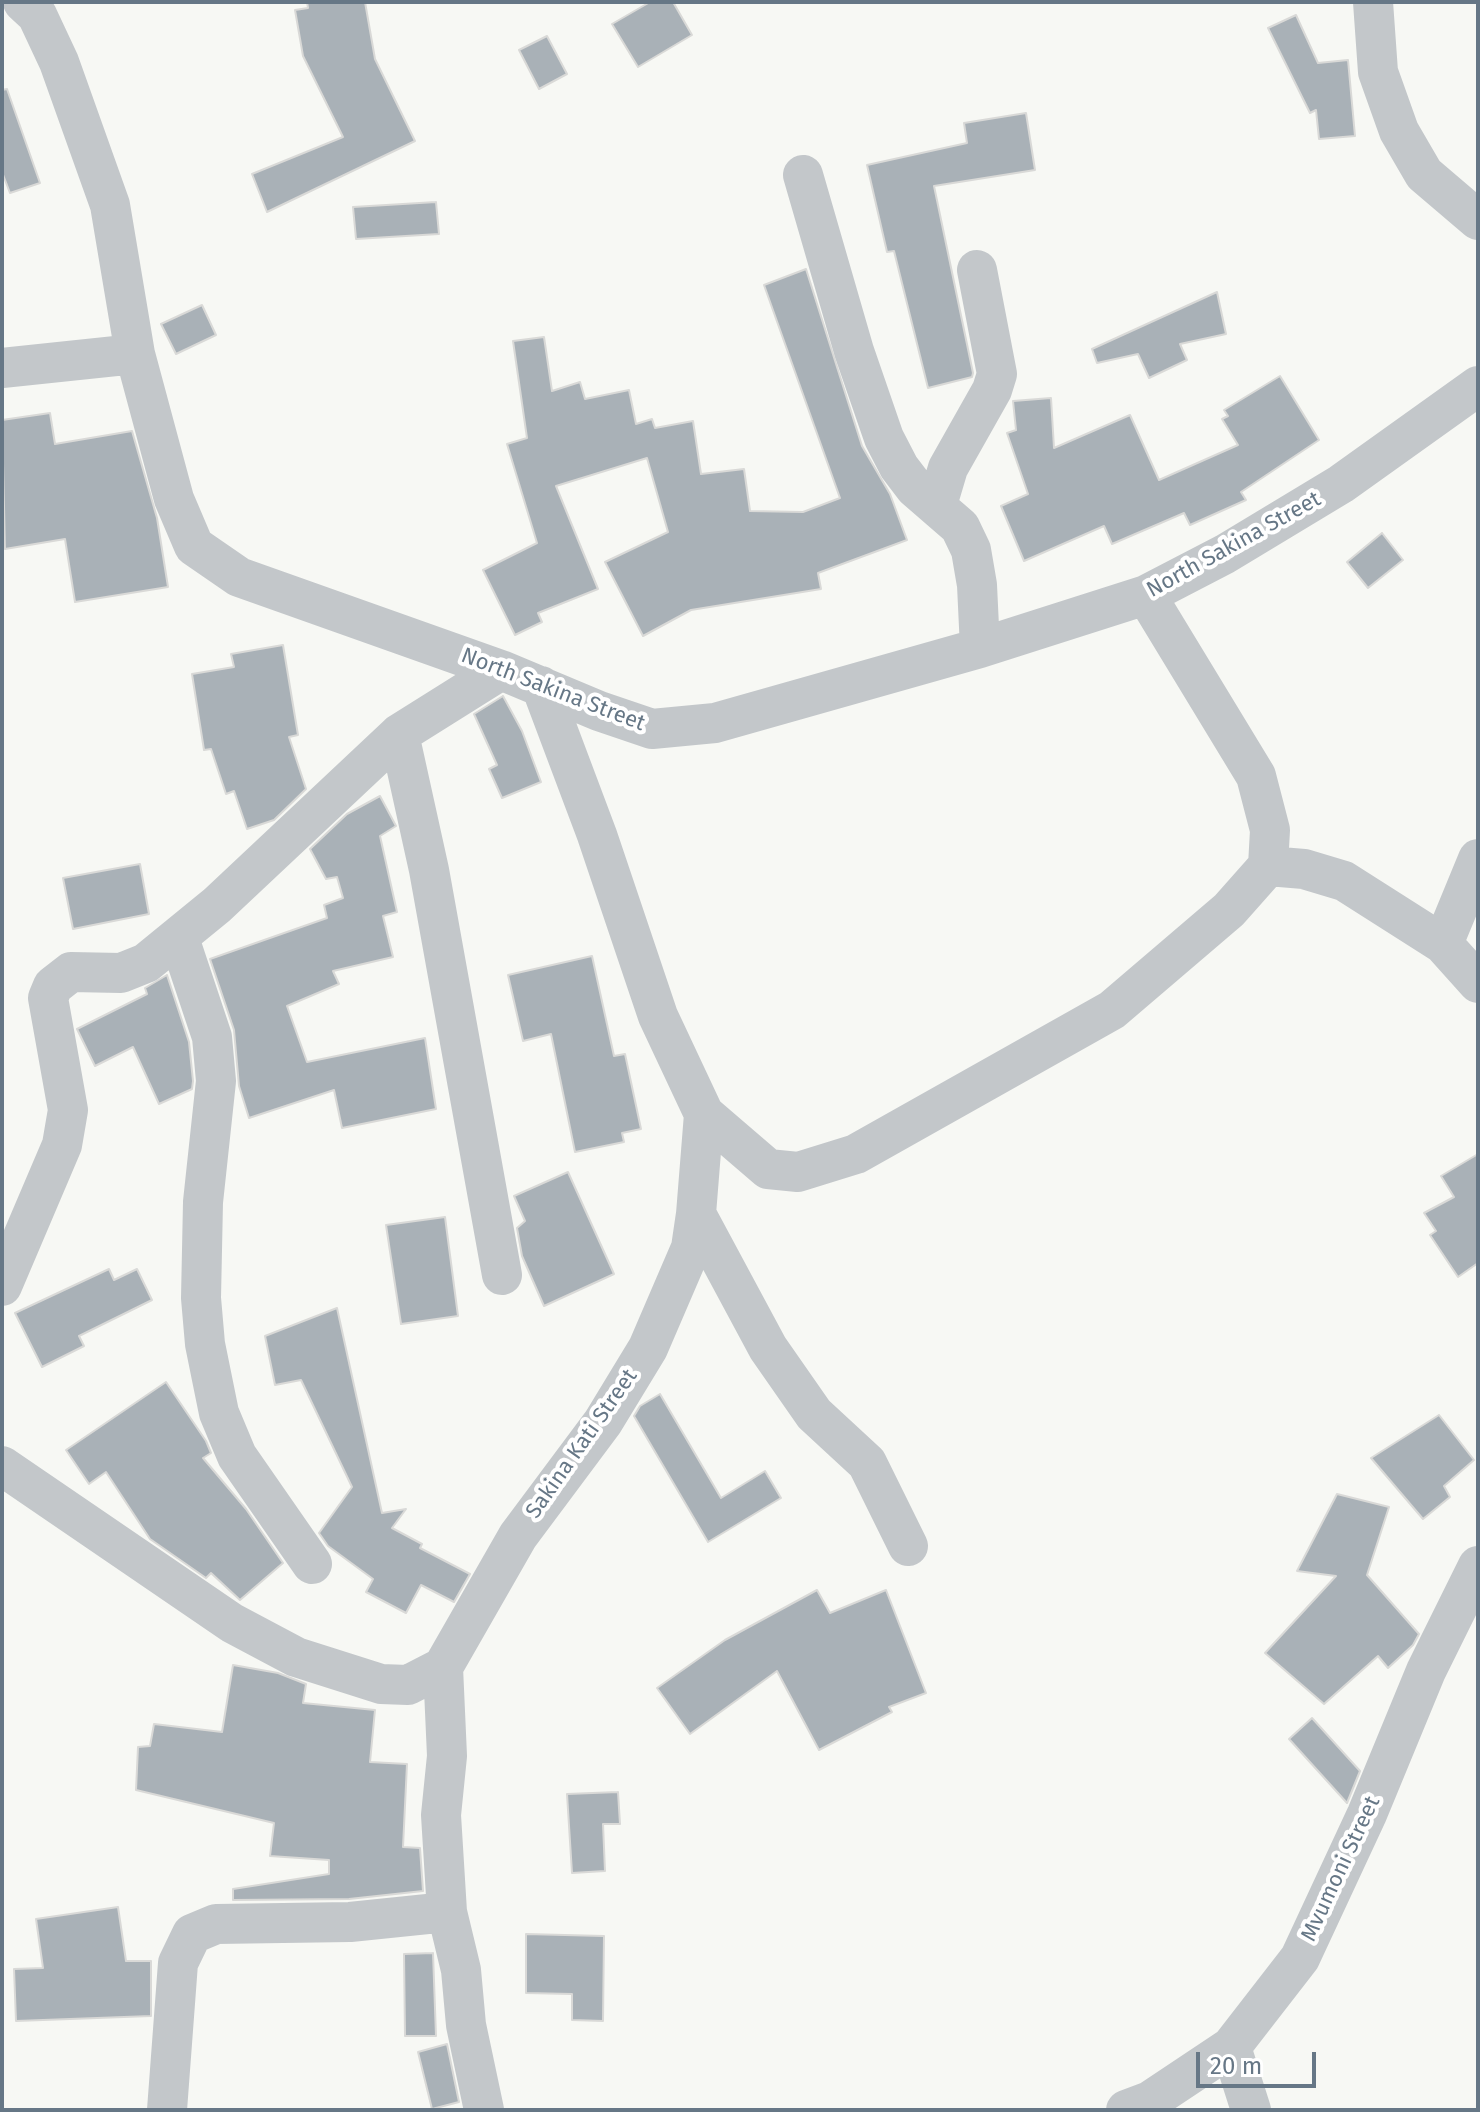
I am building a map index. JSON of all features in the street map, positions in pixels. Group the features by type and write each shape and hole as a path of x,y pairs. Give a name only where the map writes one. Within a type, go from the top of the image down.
{"street":[{"name":"North Sakina Street","path":"23,2 37,15 59,62 110,205 135,354 174,499 194,546 239,577 501,670 652,729 715,723 980,648 1146,595 1225,554 1341,484 1476,396"},
{"path":"1373,2 1378,72 1399,131 1424,174 1478,220"},
{"path":"803,175 854,351 884,438 899,467 915,488 960,527 971,550 977,585 980,648"},
{"path":"937,505 948,468 992,390 997,374 977,270"},
{"path":"2,368 135,354"},
{"path":"704,1114 768,1169 798,1172 856,1154 1112,1010 1229,910 1268,866 1270,830 1256,776 1146,595"},
{"path":"2,1286 62,1145 66,1121 64,1078 48,998 53,986 71,972 121,973 146,963 179,938 399,734 501,670"},
{"name":"Sakina Kati Street","path":"443,1667 518,1536 603,1422 648,1348 691,1248 696,1214 704,1114 658,1016 597,835 541,686"},
{"path":"399,734 429,870 502,1275"},
{"path":"1443,944 1478,859"},
{"path":"1268,866 1304,869 1344,881 1443,944 1478,983"},
{"path":"179,938 212,1037 216,1081 203,1202 201,1298 205,1344 219,1413 237,1456 312,1564"},
{"path":"696,1214 768,1348 814,1414 867,1463 908,1546"},
{"path":"2,1466 232,1623 296,1657 381,1684 408,1685 443,1667 447,1756 441,1815 447,1912 461,1970 466,2025 484,2110"},
{"name":"Mvumoni Street","path":"1126,2110 1150,2101 1231,2047 1300,1958 1367,1814 1426,1671 1478,1566"},
{"path":"167,2110 178,1963 192,1934 216,1924 350,1922 447,1912"},
{"path":"1231,2047 1251,2110"}],"building":[{"path":"307,2 365,2 375,59 415,141 267,212 252,174 343,137 303,56 295,10 308,8"},
{"path":"650,2 673,2 692,35 638,67 612,24"},
{"path":"1296,15 1318,63 1348,60 1355,136 1319,139 1316,110 1310,113 1268,28"},
{"path":"547,36 567,74 539,89 519,50"},
{"path":"7,89 40,183 10,193 2,172 2,90"},
{"path":"1026,113 1035,170 934,186 973,373 972,377 928,388 894,251 887,252 867,165 967,143 964,123"},
{"path":"436,202 439,234 356,239 353,207"},
{"path":"806,269 862,446 890,494 907,540 818,573 821,589 691,610 643,636 605,562 668,532 647,458 556,486 598,589 538,613 542,622 515,635 483,570 537,543 507,444 527,438 513,341 544,337 552,391 580,382 585,399 629,390 636,424 652,419 655,428 693,421 701,474 744,469 750,511 803,512 840,498 764,285"},
{"path":"1217,292 1226,334 1180,344 1187,360 1149,378 1138,354 1097,363 1092,349"},
{"path":"202,305 216,335 176,354 161,324"},
{"path":"1280,376 1319,440 1241,492 1246,500 1190,525 1184,513 1112,544 1104,526 1024,561 1001,506 1028,494 1007,433 1016,430 1013,401 1051,398 1054,448 1130,415 1159,480 1238,445 1222,419 1228,416 1224,410"},
{"path":"50,413 55,444 132,431 157,518 168,587 75,602 65,539 5,549 2,420"},
{"path":"1382,533 1403,560 1368,588 1347,562"},
{"path":"283,645 298,735 289,737 306,789 274,820 247,829 234,791 226,794 211,749 204,750 192,674 234,667 231,654"},
{"path":"503,696 522,731 541,782 502,798 489,769 497,765 474,714"},
{"path":"380,796 396,826 380,836 397,912 383,916 393,957 333,971 339,984 287,1006 307,1062 425,1038 436,1109 342,1128 334,1090 249,1118 239,1086 234,1030 210,959 327,918 324,905 343,898 337,877 326,879 310,849 347,814"},
{"path":"140,864 149,914 73,929 63,878"},
{"path":"592,956 614,1056 625,1054 641,1129 622,1133 624,1142 575,1152 551,1034 523,1041 508,975"},
{"path":"167,975 189,1042 193,1081 192,1089 159,1104 133,1047 95,1066 77,1029 147,994 145,988"},
{"path":"1478,1154 1478,1263 1458,1277 1430,1235 1436,1231 1424,1213 1454,1197 1441,1176"},
{"path":"568,1172 614,1274 544,1306 522,1256 517,1228 525,1221 514,1196"},
{"path":"445,1217 458,1316 401,1324 386,1225"},
{"path":"109,1269 114,1280 137,1269 152,1300 79,1336 84,1346 42,1367 15,1313"},
{"path":"337,1308 382,1513 406,1509 392,1528 422,1544 420,1548 470,1574 454,1602 421,1585 406,1613 366,1592 373,1579 328,1546 319,1533 352,1487 301,1380 275,1385 265,1336"},
{"path":"166,1382 206,1441 211,1453 203,1458 246,1509 283,1563 240,1600 211,1573 206,1578 150,1539 106,1472 89,1484 66,1450"},
{"path":"660,1394 721,1498 765,1471 781,1498 708,1542 634,1416 640,1406"},
{"path":"1439,1415 1474,1460 1444,1486 1450,1497 1423,1519 1371,1458"},
{"path":"1337,1494 1389,1507 1367,1575 1419,1634 1413,1645 1388,1668 1378,1656 1324,1704 1265,1653 1336,1576 1297,1571"},
{"path":"817,1590 830,1613 886,1590 926,1693 889,1707 892,1712 819,1750 777,1671 690,1734 657,1688 725,1640"},
{"path":"233,1665 278,1673 306,1684 303,1703 375,1710 370,1762 407,1764 403,1847 420,1848 423,1891 349,1899 233,1900 233,1889 329,1874 329,1860 270,1856 274,1823 136,1790 138,1747 150,1746 154,1724 222,1732"},
{"path":"1312,1718 1360,1771 1347,1803 1289,1739"},
{"path":"618,1792 620,1824 603,1824 605,1871 572,1873 567,1794"},
{"path":"118,1907 126,1961 151,1961 151,2016 16,2021 14,1969 43,1968 36,1919"},
{"path":"526,1934 604,1936 603,2021 572,2020 572,1994 526,1993"},
{"path":"433,1953 436,2036 405,2036 404,1954"},
{"path":"447,2044 459,2102 432,2109 418,2052"}]}
